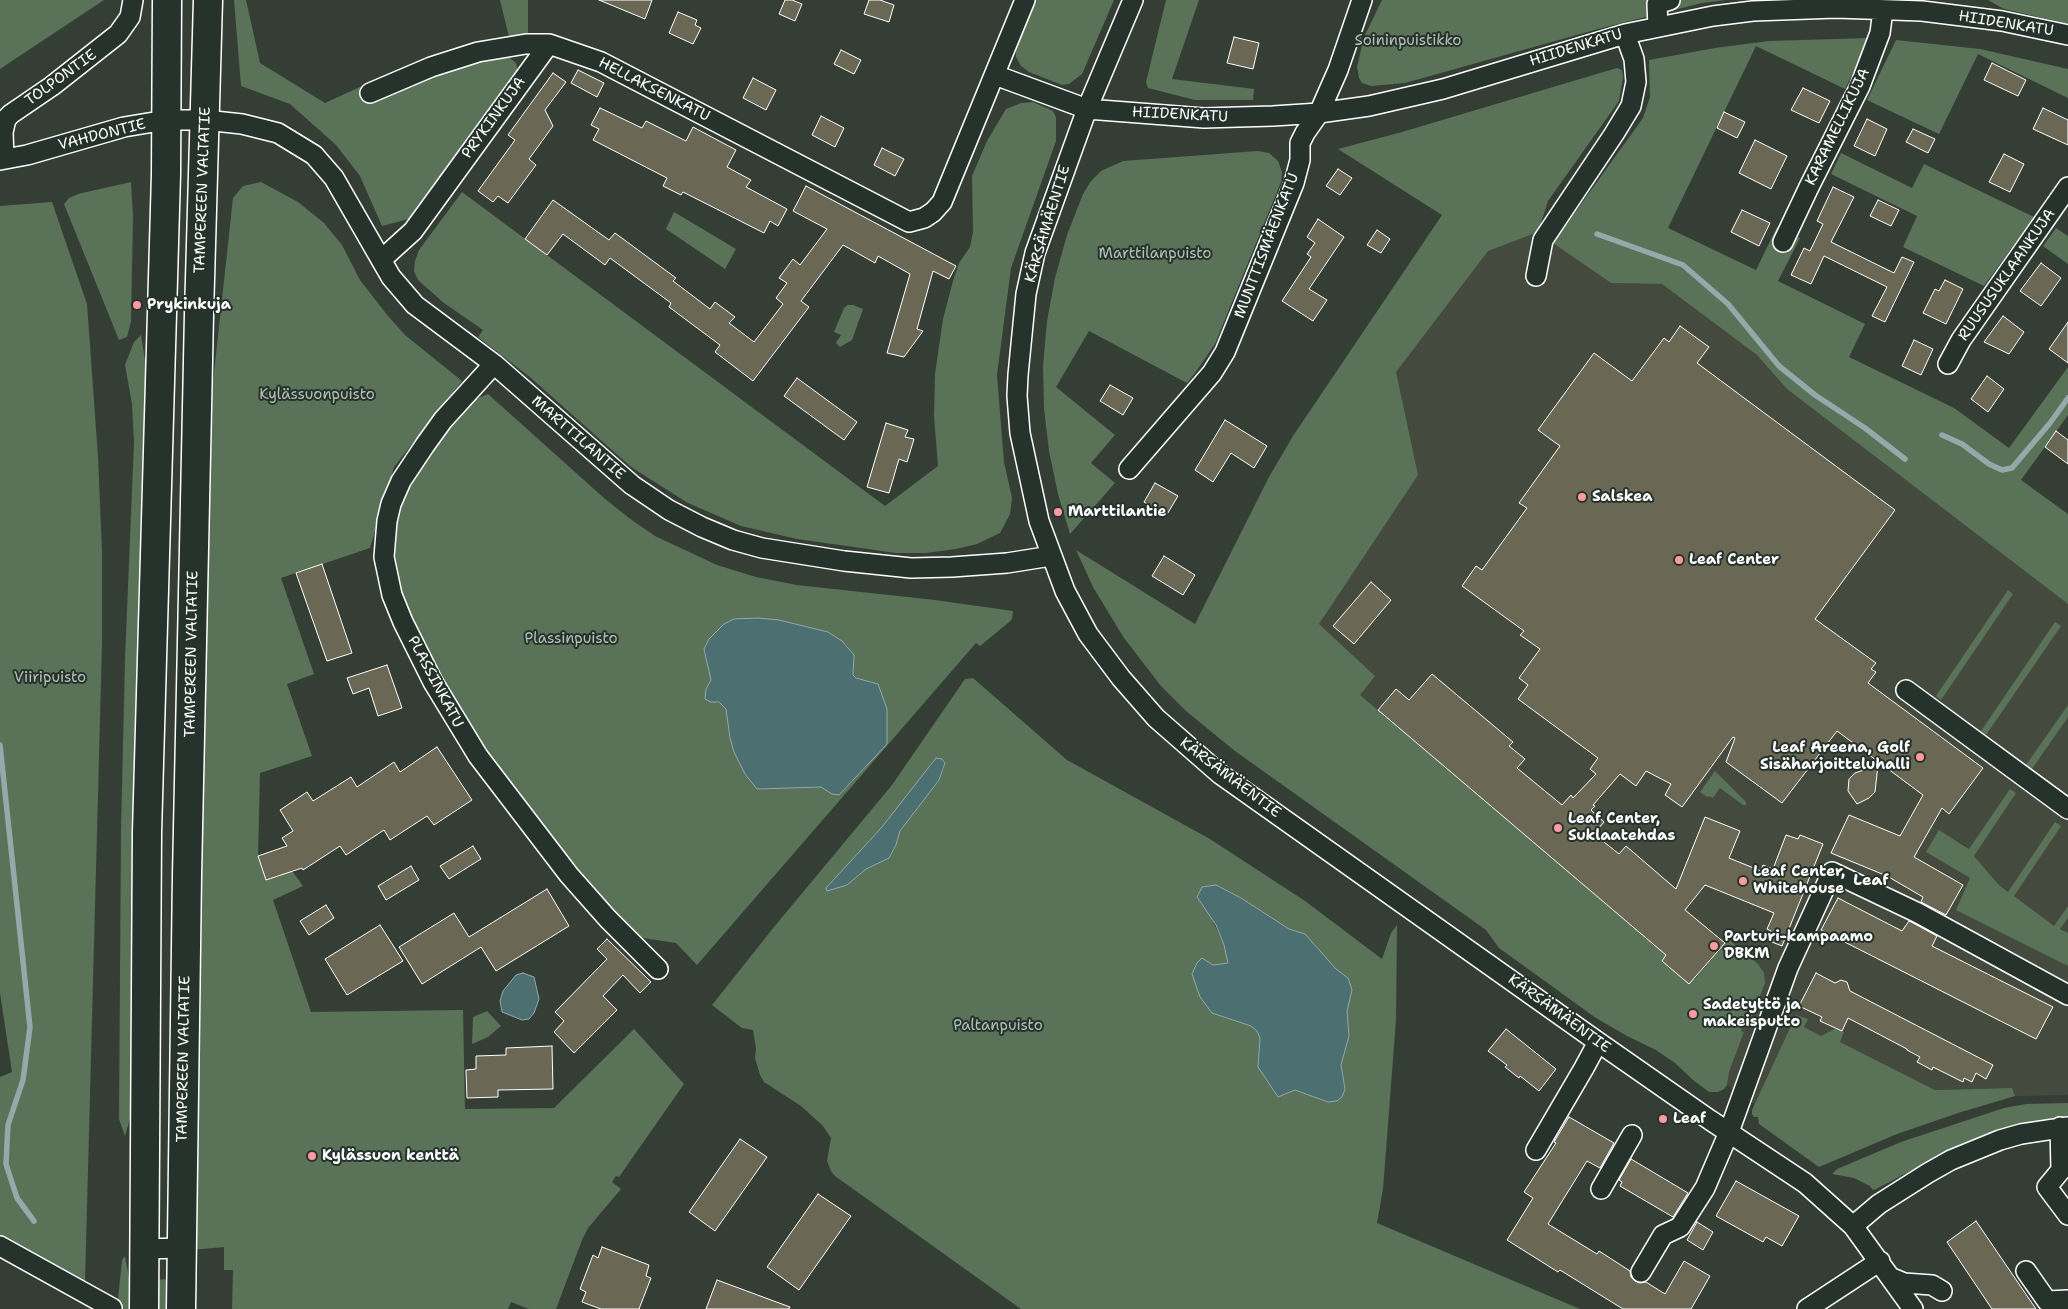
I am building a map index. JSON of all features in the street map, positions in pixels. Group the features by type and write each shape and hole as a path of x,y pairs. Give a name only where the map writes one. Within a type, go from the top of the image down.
{"highway":[{"path":"144,1309 148,832 166,120 167,0"},
{"name":"TAMPEREEN VALTATIE","path":"181,1309 187,866 198,343 208,0"}],"street":[{"name":"TOLPONTIE","path":"2,160 3,132 6,119 52,86 118,34 130,17 133,0"},
{"path":"995,75 1025,0"},
{"name":"KÄRSÄMÄENTIE","path":"1133,0 1087,109 1035,254 1026,294 1017,396 1024,460 1039,521 1051,556 1076,613 1098,650 1156,718 1220,774 1598,1042 1805,1183 1853,1226 1913,1309"},
{"name":"MUNTTISMÄENKATU","path":"1129,469 1212,373 1225,352 1294,184 1300,160 1300,143 1319,113 1338,70 1362,0"},
{"path":"1658,27 1661,1"},
{"name":"HIIDENKATU","path":"995,75 1087,109 1204,118 1319,113 1369,106 1442,89 1625,34 1753,10 1806,8 1922,11 1959,8 2002,21 2068,35"},
{"name":"KARAMELLIKUJA","path":"1783,242 1860,86 1878,39 1883,10"},
{"path":"1536,276 1543,240 1631,106 1636,82 1634,59 1625,34"},
{"name":"HELLAKSENKATU","path":"370,93 431,67 478,52 526,44 549,44 565,48 616,70 909,222 924,218 942,202 995,75"},
{"name":"PRYKINKUJA","path":"381,260 413,231 549,44"},
{"name":"VAHDONTIE","path":"2,160 27,155 124,127 166,120 206,120"},
{"name":"MARTTILANTIE","path":"206,120 254,125 278,133 314,155 334,178 391,277 415,305 494,364 632,484 669,510 733,540 796,554 911,568 973,567 1051,556"},
{"name":"RUUSUSUKLAANKUJA","path":"1948,364 1961,340 2068,187"},
{"name":"PLASSINKATU","path":"494,364 429,438 410,466 390,504 384,557 392,595 403,622 433,682 478,756 569,875 608,919 658,969"},
{"path":"1906,690 2068,809"},
{"path":"1641,1272 1663,1235 1680,1227 1700,1196 1728,1132 1788,968 1832,872 1918,913 2068,995"},
{"path":"1536,1150 1598,1042"},
{"path":"1853,1226 1879,1204 1951,1160 2000,1140 2038,1130 2064,1127 2061,1170 2048,1187 2068,1215"},
{"path":"1602,1189 1632,1135"},
{"path":"0,1246 112,1308"},
{"path":"144,1249 182,1248"},
{"path":"1807,1309 1880,1261"},
{"path":"2026,1271 2047,1301 2068,1300"},
{"path":"1892,1278 1904,1283 1932,1285 1942,1292"}],"shaded area":[{"name":"Leaf Center","path":"1538,232 1611,283 1662,284 1757,355 1787,389 2068,604 2068,933 2048,922 1998,884 1966,846 1940,831 1926,852 1971,878 1956,909 2068,966 2068,1095 2015,1096 2012,1088 1935,1090 1840,1042 1844,1032 1836,1028 1821,1036 1804,1027 1796,1015 1756,1105 1727,1085 1729,1072 1744,1032 1741,1031 1746,1017 1750,1019 1764,973 1758,964 1728,939 1689,984 1662,961 1666,955 1291,637 1379,370 1478,236"}],"green space":[{"path":"0,0 104,0 0,69"},
{"path":"234,0 246,0 260,63 325,103 362,86 368,102 451,66 506,55 516,63 518,71 515,78 409,219 382,226 360,176 336,145 290,104 241,86"},
{"path":"500,0 528,0 528,37 509,37"},
{"path":"1036,0 1114,0 1082,74 1069,84 1062,85 1029,72 1021,66 1016,57 1016,49"},
{"path":"1166,0 1199,0 1172,79 1254,89 1253,100 1195,100 1148,88 1146,82"},
{"name":"Soininpuistikko","path":"1382,0 1726,0 1702,3 1598,29 1405,83 1371,86 1362,83 1357,67 1364,37"},
{"path":"1988,0 2068,0 2068,24 2004,9"},
{"path":"1870,38 1845,89 1756,46 1668,228 1756,270 1777,227 1800,238 1778,281 1865,324 1849,357 1954,408 2009,448 2068,367 2068,415 2021,480 2068,514 2068,604 1787,389 1757,355 1662,284 1611,283 1553,243 1643,118 1650,97 1649,60 1715,48 1769,41"},
{"path":"1896,40 1980,49 2068,69 2068,98 1978,54 1939,134 1867,100"},
{"path":"1617,68 1622,70 1623,77 1619,101 1548,201 1538,232 1488,251 1396,372 1418,475 1319,624 1375,676 1360,695 1666,955 1662,961 1695,979 1728,939 1758,964 1764,973 1765,983 1751,1019 1746,1017 1741,1031 1744,1032 1729,1072 1727,1085 1718,1092 1709,1092 1675,1063 1656,1050 1596,1018 1499,948 1486,930 1235,751 1186,711 1161,686 1124,638 1093,587 1076,550 1195,624 1269,477 1293,436 1442,215 1338,149 1402,132"},
{"path":"1033,102 1053,111 1056,117 1056,141 1011,268 997,375 1004,462 1012,498 1010,514 1000,533 977,544 926,553 896,553 797,539 741,526 688,503 631,467 531,378 478,337 483,330 444,303 418,280 414,271 419,250 462,192 885,506 938,466 934,416 935,374 943,319 953,281 959,263 970,247 973,232 972,176 987,141 1006,109 1021,103"},
{"name":"Marttilanpuisto","path":"1258,151 1269,153 1278,161 1282,172 1281,182 1215,344 1187,383 1089,331 1056,387 1115,435 1091,463 1115,483 1070,534 1058,494 1049,451 1044,409 1043,366 1047,321 1055,278 1067,235 1083,194 1091,181 1101,171 1123,161"},
{"path":"1841,153 1912,188 1924,164 2034,217 1984,286 1903,247 1917,216 1831,174"},
{"path":"131,182 133,217 131,321 127,337 119,340 64,204 69,198 78,194"},
{"name":"Kylässuonpuisto","path":"261,182 298,202 324,223 342,245 360,280 388,316 405,335 462,381 394,467 370,548 281,578 314,674 287,684 312,756 260,773 258,856 266,880 281,875 290,868 303,886 273,900 311,1012 463,1010 465,1109 554,1108 634,1029 684,1084 619,1177 616,1176 612,1182 621,1189 588,1228 556,1309 529,1309 511,1302 508,1309 232,1309 233,1270 224,1270 224,1247 191,1250 212,391 233,198 243,186"},
{"name":"Viiripuisto","path":"52,202 87,304 98,457 102,551 102,644 85,1282 22,1252 0,1238 0,1077 12,1072 0,993 0,206"},
{"path":"674,212 736,249 725,269 666,229"},
{"path":"2056,228 2068,236 2068,264 2043,246"},
{"path":"848,305 863,309 852,340 840,347 836,343 841,335 834,332 844,308"},
{"path":"141,335 146,367 148,421 136,828 131,1115 125,1136 119,1119 121,829 125,659 134,442 132,404 125,365 134,342"},
{"name":"Plassinpuisto","path":"488,394 629,518 655,536 717,565 756,577 797,585 935,600 1013,611 1012,619 1008,623 980,646 976,643 697,965 676,943 643,938 633,933 556,846 483,748 444,685 402,600 392,557 399,502 424,456 473,400","holes":["758,618 779,620 820,630 835,637 847,646 854,655 853,675 860,680 869,681 887,709 887,744 845,789 832,794 822,787 757,789 739,763 730,738 726,709 723,704 715,702 708,685 711,680 704,649"]},
{"path":"2008,590 2013,594 1941,700 1936,696"},
{"path":"2055,622 2061,626 1986,735 1981,731"},
{"name":"Paltanpuisto","path":"973,678 1067,760 1210,839 1305,901 1382,959 1391,933 1397,925 1396,1020 1383,1189 1377,1223 1580,1309 1021,1309 835,1176 827,1161 831,1138 823,1126 801,1106 764,1082 755,1058 756,1049 753,1030 742,1028 712,1005 892,785 965,679","holes":["933,761 945,761 939,780 900,831 896,845 889,858 866,869 847,885 827,891 826,888 882,827 916,786","1216,885 1241,898 1289,929 1305,934 1336,969 1348,978 1352,990 1347,1011 1349,1036 1341,1065 1345,1089 1328,1102 1295,1090 1258,1067 1260,1038 1257,1031 1251,1026 1212,1013 1192,974 1202,958 1213,965 1228,963 1224,945 1211,917"]},
{"path":"2068,705 2068,717 2032,769 2026,765"},
{"path":"1715,771 1746,802 1746,805 1743,805 1720,788 1713,798 1707,797 1700,792"},
{"path":"2010,789 2016,793 1974,856 1998,884 2008,892 2055,822 2061,826 2014,896 2054,926 2068,906 2068,918 2060,929 2068,933 2068,966 1956,910 1970,878 1926,852 1939,830 1969,849"},
{"path":"487,1011 501,1026 488,1037 472,1044 473,1017"},
{"path":"1796,1015 1808,1019 1804,1027 1821,1036 1836,1028 1844,1032 1840,1042 1935,1090 2012,1088 2015,1096 1897,1134 1819,1167 1759,1124 1758,1117 1754,1117 1752,1114 1752,1110"},
{"path":"2068,1103 2068,1118 2019,1125 1984,1135 1958,1146 1873,1190 1870,1186 1854,1178 1832,1174 1837,1169 1901,1142 2004,1108 2026,1104"},
{"path":"125,1256 130,1283 131,1309 117,1309 122,1260"},
{"path":"169,1279 169,1309 153,1309 154,1280"}],"water":[{"path":"758,618 779,620 828,632 842,641 854,655 853,675 856,678 878,684 887,709 887,744 839,795 832,794 821,787 757,789 745,774 734,752 726,709 719,702 711,702 705,699 706,689 711,680 704,649 709,639 724,624 734,619"},
{"path":"936,758 942,759 945,763 939,780 900,831 896,845 889,858 866,869 847,885 827,891 826,888 882,827"},
{"path":"1216,885 1241,898 1289,929 1305,934 1336,969 1348,978 1352,990 1347,1011 1349,1036 1341,1065 1345,1089 1342,1097 1337,1101 1328,1102 1295,1090 1278,1097 1258,1067 1260,1038 1257,1031 1251,1026 1212,1013 1200,997 1192,974 1197,963 1202,958 1213,965 1228,963 1224,945 1216,925 1197,897 1202,887"},
{"path":"523,973 534,977 539,999 534,1013 529,1019 522,1020 502,1012 500,1001 503,991 516,975"}],"building":[{"path":"599,0 652,0 645,19"},
{"path":"785,0 792,0 802,4 795,21 779,14"},
{"path":"869,0 880,0 894,5 889,22 864,14"},
{"path":"678,12 697,20 695,25 701,28 693,44 669,33"},
{"path":"1234,37 1259,43 1253,69 1227,63"},
{"path":"841,50 861,60 854,74 834,64"},
{"path":"1992,63 2026,80 2018,96 1984,80"},
{"path":"578,70 604,83 597,97 571,83"},
{"path":"553,73 566,82 545,110 553,126 529,159 536,165 508,203 498,196 493,202 478,191 515,140 508,135"},
{"path":"753,78 776,90 766,110 743,98"},
{"path":"1803,88 1830,101 1819,123 1791,110"},
{"path":"600,108 642,128 646,121 686,141 693,127 736,150 727,167 751,180 746,187 787,209 778,226 770,221 764,233 683,192 681,195 663,186 667,178 593,140 599,129 591,125"},
{"path":"2043,108 2068,120 2068,145 2033,129"},
{"path":"1724,112 1745,122 1737,138 1717,128"},
{"path":"821,116 844,128 835,147 812,135"},
{"path":"1867,119 1887,129 1875,156 1854,146"},
{"path":"1913,129 1935,139 1928,153 1906,142"},
{"path":"1755,140 1787,156 1771,189 1739,173"},
{"path":"882,148 904,159 895,176 874,165"},
{"path":"2004,154 2024,164 2010,192 1989,182"},
{"path":"1338,169 1352,178 1340,195 1326,186"},
{"path":"806,186 956,266 949,279 933,271 917,329 923,331 904,357 887,353 910,274 878,256 875,263 843,245 801,301 809,307 753,381 715,352 720,345 669,307 671,303 610,258 605,265 563,234 547,255 525,239 553,200 609,240 615,233 676,278 673,281 710,309 715,302 735,317 729,323 754,342 783,304 776,298 787,283 779,278 793,259 800,265 827,229 793,211"},
{"path":"1833,187 1854,197 1831,242 1894,273 1902,257 1914,262 1885,322 1872,316 1887,287 1824,256 1811,284 1791,275 1804,248 1810,251 1823,224 1817,221"},
{"path":"1878,200 1899,210 1891,226 1870,216"},
{"path":"1742,210 1770,223 1759,246 1731,232"},
{"path":"1318,219 1344,237 1309,289 1327,300 1313,321 1282,301 1311,257 1307,254 1315,243 1307,237"},
{"path":"1377,230 1390,239 1381,253 1367,245"},
{"path":"2041,263 2061,278 2041,306 2020,291"},
{"path":"1945,280 1963,289 1946,324 1923,313 1935,289 1939,291"},
{"path":"2003,316 2024,332 2009,354 1984,342"},
{"path":"2068,322 2068,363 2049,349"},
{"name":"Leaf Center","path":"1680,326 1709,347 1697,363 1895,510 1815,619 1876,663 1871,669 1876,672 1868,683 1983,768 1949,814 1942,808 1914,857 1963,885 1946,915 1921,902 1923,897 1887,876 1831,853 1849,815 1900,836 1923,795 1837,731 1782,803 1726,762 1735,738 1733,737 1682,807 1665,795 1671,784 1646,771 1636,786 1620,774 1593,805 1595,806 1591,810 1604,822 1594,834 1619,854 1626,846 1676,889 1705,817 1740,831 1729,858 1761,871 1763,865 1773,869 1786,835 1798,839 1800,835 1823,844 1782,946 1767,940 1771,931 1767,929 1774,913 1705,885 1685,910 1725,943 1689,984 1662,961 1666,955 1378,710 1396,689 1409,700 1432,674 1513,742 1509,746 1525,759 1517,768 1562,805 1571,795 1573,798 1596,774 1590,769 1598,758 1518,699 1528,685 1519,678 1540,649 1520,635 1524,631 1462,586 1476,566 1482,570 1527,508 1519,503 1560,446 1538,430 1594,353 1632,381 1664,338 1669,342"},
{"path":"1914,340 1933,349 1921,375 1902,366"},
{"path":"1987,376 2004,389 1988,412 1971,399"},
{"path":"797,378 857,422 844,440 784,396"},
{"path":"1110,385 1133,398 1123,415 1100,401"},
{"path":"1225,420 1267,446 1254,468 1231,453 1213,482 1195,470"},
{"path":"886,423 908,430 905,437 914,439 907,462 899,459 889,493 867,487"},
{"path":"2056,431 2068,440 2068,464 2045,447"},
{"path":"1155,483 1178,496 1166,516 1144,502"},
{"path":"1164,556 1195,575 1183,595 1152,576"},
{"path":"322,564 352,653 327,661 296,573"},
{"path":"1371,582 1391,600 1354,644 1333,626"},
{"path":"387,665 402,708 378,716 369,688 353,694 347,678"},
{"path":"437,747 472,800 434,825 427,816 390,840 384,830 346,855 340,846 303,870 302,868 266,880 258,856 287,846 282,838 293,831 280,810 307,792 313,801 351,777 357,787 394,762 400,772"},
{"path":"1878,765 1875,792 1869,798 1857,804 1848,791 1849,779 1855,773"},
{"path":"473,846 481,859 449,879 440,866"},
{"path":"411,866 419,880 386,900 378,886"},
{"path":"547,889 569,926 496,971 481,947 422,984 399,947 454,913 469,937"},
{"path":"1838,898 1902,931 1909,921 1913,923 1937,936 1932,946 2053,1007 2036,1039 1821,930"},
{"path":"326,905 334,918 309,935 300,921"},
{"path":"380,925 403,961 347,995 325,959"},
{"path":"607,939 651,982 640,993 623,975 603,996 617,1010 574,1053 554,1032 564,1021 555,1012 607,959 597,949"},
{"path":"1816,973 1835,983 1841,980 1847,982 1850,991 1993,1065 1986,1079 1976,1073 1972,1082 1964,1078 1963,1082 1933,1067 1932,1070 1917,1062 1920,1057 1848,1018 1842,1031 1820,1021 1822,1017 1799,1006"},
{"path":"1506,1029 1556,1069 1539,1091 1520,1076 1519,1078 1505,1067 1507,1065 1488,1051"},
{"path":"552,1046 553,1089 498,1090 498,1097 467,1098 466,1070 476,1069 476,1056 506,1055 506,1048"},
{"path":"1569,1117 1614,1143 1600,1168 1587,1161 1548,1224 1597,1254 1599,1251 1630,1271 1631,1277 1635,1281 1640,1283 1646,1282 1665,1294 1684,1261 1710,1276 1691,1309 1623,1309 1507,1240 1533,1198 1524,1192 1556,1143 1554,1142"},
{"path":"740,1139 767,1157 715,1231 689,1212"},
{"path":"1631,1159 1688,1193 1673,1217 1620,1186 1622,1182 1619,1180"},
{"path":"1736,1181 1799,1216 1782,1246 1766,1237 1763,1242 1716,1216"},
{"path":"818,1194 851,1216 799,1290 767,1267"},
{"path":"1976,1221 2036,1309 1992,1309 1947,1242"},
{"path":"1697,1222 1713,1232 1703,1250 1687,1240"},
{"path":"602,1247 649,1265 646,1276 651,1278 639,1309 601,1309 582,1302 586,1292 580,1289 593,1255 598,1258"},
{"path":"717,1280 790,1307 789,1309 706,1309"}],"waterway":[{"path":"1597,234 1683,265 1728,304 1779,366 1815,395 1865,428 1905,459"},
{"path":"1942,435 1962,444 1989,464 2002,470 2012,468 2050,423 2068,398"},
{"path":"0,745 30,1027 23,1080 8,1125 6,1164 17,1198 34,1221"}],"place":[{"name":"Prykinkuja","path":"137,305"},
{"name":"Salskea","path":"1582,497"},
{"name":"Marttilantie","path":"1058,512"},
{"name":"Leaf Center","path":"1679,560"},
{"name":"Leaf Areena, Golf Sisäharjoitteluhalli","path":"1920,757"},
{"name":"Leaf Center, Suklaatehdas","path":"1558,828"},
{"name":"Leaf Center, Whitehouse","path":"1743,881"},
{"name":"Parturi-kampaamo DBKM","path":"1714,946"},
{"name":"Sadetyttö ja makeisputto","path":"1693,1014"},
{"name":"Leaf","path":"1663,1119"},
{"name":"Kylässuon kenttä","path":"312,1156"}],"district":[{"name":"Leaf","path":"1871,881"}]}
